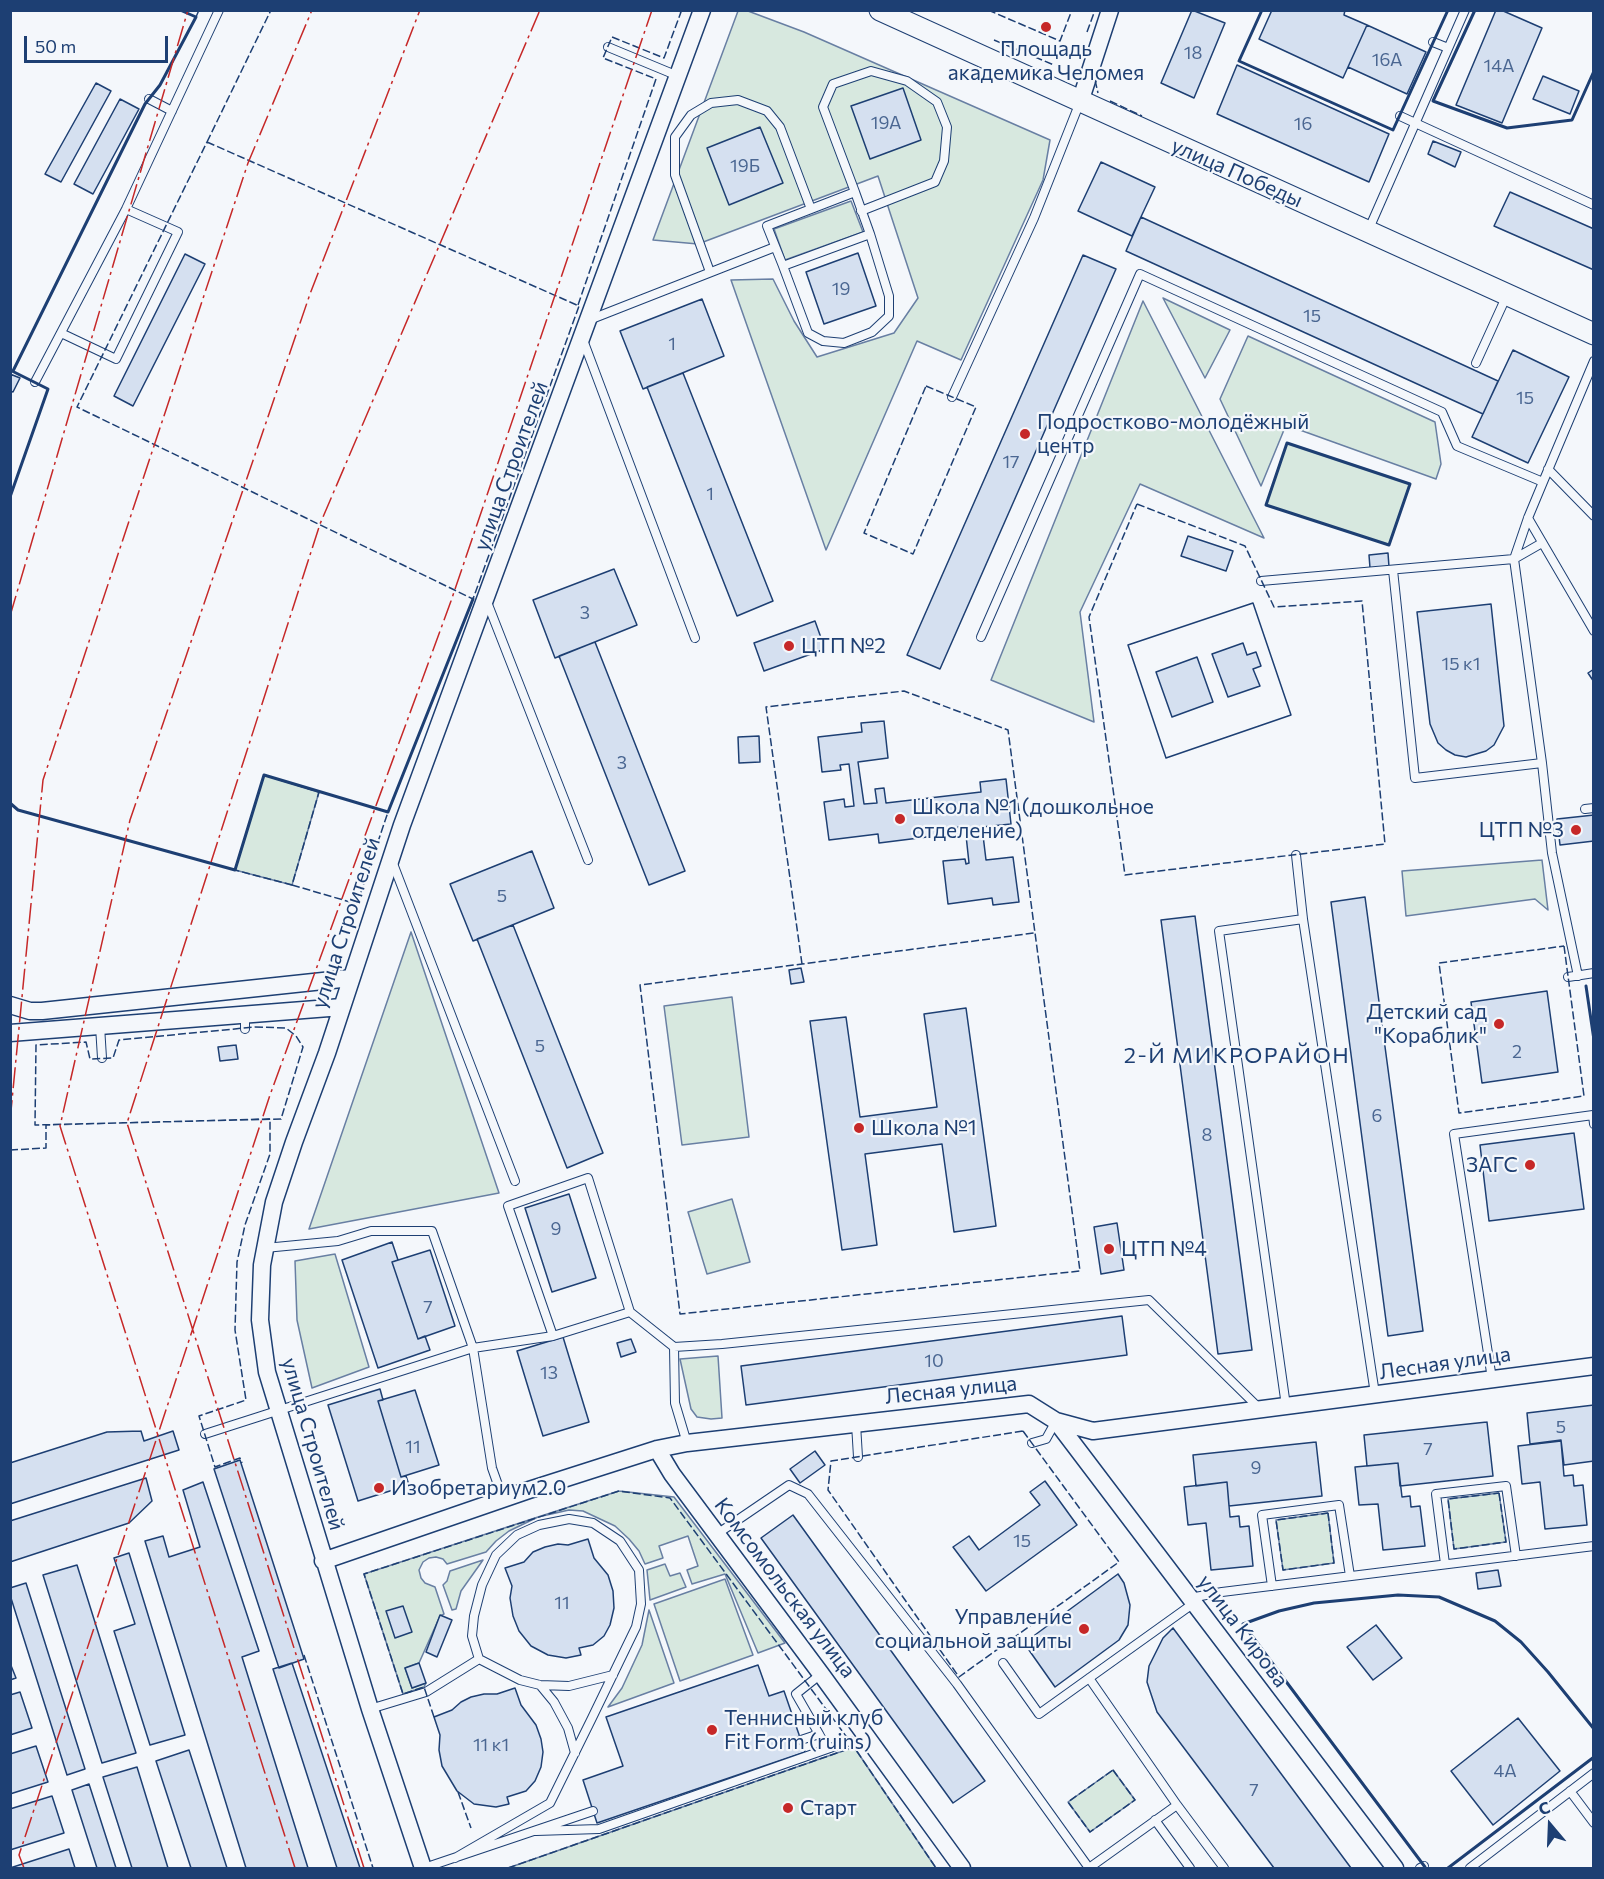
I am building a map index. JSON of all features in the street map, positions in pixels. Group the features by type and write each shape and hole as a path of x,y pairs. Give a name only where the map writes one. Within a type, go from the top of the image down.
{"street":[{"name":"улица Строителей","path":"423,1869 323,1561 267,1372 260,1320 264,1248 274,1202 391,858 702,10"},
{"name":"улица Победы","path":"880,10 1593,334"},
{"path":"1080,102 1110,10"},
{"path":"10,1005 21,1009 42,1011 351,978"},
{"path":"10,1033 100,1025 245,1021 342,1007"},
{"name":"Лесная улица","path":"323,1561 502,1499 657,1449 687,1443 1029,1404 1056,1421 1093,1431 1593,1366"},
{"name":"улица Кирова","path":"1056,1421 1395,1869"},
{"name":"Комсомольская улица","path":"657,1449 672,1474 962,1869"}],"lane":[{"path":"35,382 126,209 219,10"},
{"path":"1368,232 1465,10"},
{"path":"1433,42 1448,48"},
{"path":"608,47 678,76"},
{"path":"855,192 767,226 808,333 823,341 844,343 872,332 889,316 889,296 870,234 861,212 855,192 823,107 833,84 871,71 907,81 937,102 947,128 944,160 935,182 861,212"},
{"path":"149,99 172,111"},
{"path":"710,272 675,175 675,137 691,115 711,103 738,100 767,111 780,127 811,209"},
{"path":"952,397 1034,218 1080,102"},
{"path":"1400,116 1593,206"},
{"path":"61,333 116,359 178,232 126,209"},
{"path":"783,266 870,234"},
{"path":"588,320 775,247"},
{"path":"981,637 1140,273 1442,412 1456,446 1543,482"},
{"path":"1476,363 1507,295"},
{"path":"582,336 695,638"},
{"path":"1578,976 1552,853 1514,559 1528,518 1593,360"},
{"path":"1548,469 1593,516"},
{"path":"1528,518 1593,632"},
{"path":"1261,581 1514,559 1542,543"},
{"path":"1393,570 1415,778 1542,763"},
{"path":"486,598 588,860"},
{"path":"1296,855 1303,919 1376,1394"},
{"path":"391,858 515,1180"},
{"path":"1286,1406 1219,931 1303,919"},
{"path":"1568,977 1593,974"},
{"path":"100,1025 102,1058"},
{"path":"1492,1379 1454,1134 1593,1117"},
{"path":"554,1336 508,1206 588,1178 630,1312 674,1347 1149,1300 1260,1410"},
{"path":"264,1248 338,1241 371,1231 432,1231 473,1348 492,1468 502,1499"},
{"path":"205,1434 473,1348 554,1336 630,1312"},
{"path":"674,1347 675,1403 687,1443"},
{"path":"1032,1443 1046,1439 1056,1421"},
{"path":"856,1424 858,1457"},
{"path":"717,1534 789,1485 808,1494 957,1684 1089,1868 1177,1805"},
{"path":"1445,1564 1436,1494 1506,1486 1516,1556"},
{"path":"1272,1586 1262,1515 1339,1505 1350,1576"},
{"path":"455,1858 550,1803 613,1675 636,1627 641,1604 639,1570 621,1541 593,1524 569,1520 539,1525 517,1535 496,1555 482,1585 474,1616 472,1636 479,1659 520,1680 540,1685 569,1686 613,1675"},
{"path":"1003,1663 1038,1714 1192,1601 1272,1586 1593,1546"},
{"path":"370,1709 426,1692 479,1659"},
{"path":"821,1674 796,1694 828,1749"},
{"path":"1089,1678 1224,1869"},
{"path":"540,1685 554,1702 567,1728 575,1752"},
{"path":"801,1740 819,1734"},
{"path":"536,1831 599,1829 850,1741"},
{"path":"1470,1869 1593,1773"},
{"path":"1570,1791 1593,1823"},
{"path":"423,1869 593,1811"},
{"path":"1155,1820 1190,1869"}],"shaded area":[{"path":"738,11 748,11 804,32 1050,140 1043,180 961,360 917,341 826,550 731,280 773,279 794,321 817,357 894,333 918,298 878,176 698,244 653,240"},
{"path":"851,201 863,232 785,260 774,229"},
{"path":"1163,298 1230,330 1205,378"},
{"path":"1143,301 1264,538 1140,484 1080,612 1094,722 991,680"},
{"path":"1248,336 1435,422 1441,464 1436,479 1286,425 1261,486 1220,399"},
{"path":"1287,443 1410,484 1389,545 1266,505"},
{"path":"264,775 319,792 292,885 235,870"},
{"path":"1542,860 1548,910 1535,899 1406,916 1402,871"},
{"path":"411,932 499,1193 309,1229"},
{"path":"732,997 749,1137 682,1145 664,1006"},
{"path":"732,1199 750,1262 707,1274 688,1212"},
{"path":"335,1254 369,1367 312,1388 297,1320 295,1261"},
{"path":"718,1356 722,1418 697,1417 691,1409 680,1359"},
{"path":"619,1491 674,1497 785,1643 758,1653 725,1574 692,1584 687,1570 698,1566 688,1536 659,1546 663,1558 645,1564 639,1551 615,1526 583,1511 569,1510 538,1517"},
{"path":"1499,1493 1506,1542 1454,1549 1448,1499"},
{"path":"1328,1513 1334,1563 1283,1570 1276,1520"},
{"path":"538,1517 509,1531 486,1552 447,1564 443,1559 436,1557 423,1562 419,1570 421,1578 425,1583 435,1587 444,1614 440,1616 419,1663 405,1668 412,1688 426,1683 424,1687 403,1694 364,1574"},
{"path":"483,1560 461,1591 456,1609 452,1610 443,1585 450,1571"},
{"path":"665,1564 670,1576 680,1573 686,1587 650,1600 647,1570"},
{"path":"725,1579 753,1655 680,1681 654,1604"},
{"path":"649,1610 674,1683 608,1707 622,1688 642,1645"},
{"name":"Старт","path":"854,1747 936,1868 508,1868"},
{"path":"1113,1770 1135,1800 1090,1832 1068,1802"}],"building":[{"path":"1192,10 1225,23 1194,98 1161,83"},
{"path":"1272,10 1345,10 1344,15 1367,25 1343,78 1259,39"},
{"path":"1496,10 1501,10 1542,28 1502,123 1456,105"},
{"path":"1367,25 1426,52 1407,94 1348,67"},
{"path":"1237,65 1389,134 1369,182 1217,114"},
{"path":"1543,76 1579,91 1570,114 1533,99"},
{"path":"96,83 111,91 61,182 45,174"},
{"path":"903,88 921,140 870,159 851,106"},
{"path":"120,99 139,109 93,194 74,184"},
{"path":"760,127 783,183 729,205 707,148"},
{"path":"1433,141 1461,152 1455,167 1428,154"},
{"path":"1101,162 1155,187 1132,236 1078,211"},
{"path":"1510,192 1594,229 1594,270 1494,226"},
{"path":"1141,217 1498,381 1483,414 1126,251"},
{"path":"858,253 876,306 824,324 806,272"},
{"path":"185,254 205,264 133,406 114,396"},
{"path":"1083,255 1116,269 940,669 907,655"},
{"path":"702,299 724,356 643,389 620,331"},
{"path":"1513,350 1569,377 1528,463 1472,437"},
{"path":"683,373 773,601 737,616 647,387"},
{"path":"10,374 20,378 13,392 10,391"},
{"path":"1188,536 1233,551 1226,571 1181,556"},
{"path":"1388,553 1389,567 1370,568 1369,555"},
{"path":"614,569 637,625 555,658 533,600"},
{"path":"1253,603 1291,715 1166,758 1128,645","holes":["1243,643 1247,655 1256,652 1261,666 1253,669 1260,686 1228,697 1212,654","1197,657 1213,702 1172,717 1156,672"]},
{"path":"1253,603 1291,715 1166,758 1128,645"},
{"path":"1491,604 1504,726 1494,745 1486,751 1466,757 1455,755 1438,743 1430,724 1417,612"},
{"name":"ЦТП №2","path":"815,621 825,649 764,671 754,643"},
{"path":"595,642 685,871 649,885 559,656"},
{"path":"1594,669 1594,682 1588,673"},
{"path":"884,721 888,758 858,762 864,804 877,803 875,789 884,788 886,803 981,792 980,782 1006,779 1011,824 982,827 986,860 1013,857 1019,902 993,905 992,898 948,904 943,861 965,859 966,864 969,863 965,826 958,827 959,833 879,843 878,834 829,840 824,802 844,799 845,807 854,806 849,764 840,765 841,770 822,772 818,737 862,732 861,723"},
{"path":"759,736 760,762 739,763 738,737"},
{"name":"ЦТП №3","path":"1594,815 1594,841 1560,845 1557,819"},
{"path":"532,851 554,908 473,941 450,884"},
{"path":"1365,897 1423,1331 1388,1336 1331,902"},
{"path":"1195,916 1252,1350 1218,1354 1161,920"},
{"path":"513,925 603,1153 567,1168 477,939"},
{"path":"801,968 804,982 791,984 789,970"},
{"path":"1547,991 1558,1072 1482,1083 1471,1002"},
{"path":"966,1008 996,1226 954,1232 942,1144 865,1154 877,1245 842,1250 810,1021 846,1017 860,1117 937,1107 924,1014"},
{"path":"236,1045 238,1059 220,1061 218,1047"},
{"name":"ЗАГС","path":"1574,1133 1584,1209 1489,1221 1480,1145"},
{"path":"569,1194 596,1278 552,1292 525,1208"},
{"name":"ЦТП №4","path":"1117,1223 1124,1270 1101,1274 1094,1227"},
{"path":"392,1242 398,1260 392,1262 418,1339 425,1336 430,1350 378,1368 342,1260"},
{"path":"430,1250 455,1326 418,1339 392,1262"},
{"path":"1122,1316 1127,1355 746,1405 741,1366"},
{"path":"563,1337 589,1422 543,1436 517,1351"},
{"path":"631,1339 636,1352 621,1357 617,1343"},
{"path":"380,1389 383,1400 378,1401 401,1477 406,1476 409,1485 358,1501 328,1405"},
{"path":"415,1390 439,1465 401,1477 378,1401"},
{"path":"1594,1405 1594,1461 1564,1465 1561,1440 1530,1444 1527,1413"},
{"path":"1487,1422 1493,1476 1400,1486 1398,1463 1367,1466 1364,1435"},
{"path":"141,1431 144,1441 173,1431 179,1450 10,1504 10,1463 107,1432"},
{"path":"1561,1441 1564,1476 1573,1475 1574,1486 1583,1485 1587,1525 1545,1529 1540,1482 1522,1484 1518,1446"},
{"path":"1316,1442 1322,1496 1229,1506 1227,1482 1196,1486 1193,1455"},
{"path":"815,1451 825,1465 800,1483 790,1469"},
{"path":"240,1460 304,1659 279,1668 214,1469"},
{"path":"1398,1463 1402,1497 1410,1496 1411,1507 1420,1506 1425,1546 1383,1550 1378,1504 1359,1505 1355,1467"},
{"path":"146,1478 152,1501 129,1523 10,1562 10,1521"},
{"path":"1045,1481 1077,1525 986,1591 953,1547 969,1536 979,1550 1040,1505 1030,1492"},
{"path":"203,1482 259,1651 242,1657 308,1868 246,1868 145,1541 163,1536 169,1557 200,1547 183,1490"},
{"path":"1227,1482 1230,1517 1239,1516 1240,1527 1249,1526 1253,1566 1211,1570 1206,1523 1188,1525 1184,1487"},
{"path":"793,1515 985,1781 953,1803 761,1538"},
{"path":"588,1539 594,1558 608,1575 613,1591 614,1608 610,1625 604,1636 593,1645 579,1648 581,1655 566,1658 548,1655 531,1646 519,1631 513,1616 510,1598 512,1586 505,1568 524,1562 533,1552 545,1547 558,1544 568,1545"},
{"path":"129,1553 185,1735 150,1745 114,1631 135,1624 114,1558"},
{"path":"77,1565 136,1753 102,1763 43,1575"},
{"path":"1498,1570 1501,1586 1478,1589 1476,1573"},
{"name":"Управление социальной защиты","path":"1118,1574 1124,1583 1130,1605 1128,1625 1119,1640 1055,1687 1024,1643"},
{"path":"26,1583 85,1769 67,1775 10,1595 10,1588"},
{"path":"403,1606 412,1632 395,1638 386,1611"},
{"path":"440,1615 452,1620 437,1657 426,1652"},
{"path":"1376,1625 1402,1658 1373,1680 1347,1647"},
{"path":"1173,1628 1351,1868 1274,1868 1157,1712 1147,1682 1149,1666 1163,1638"},
{"path":"10,1663 16,1678 10,1680"},
{"path":"292,1663 360,1868 337,1868 273,1669"},
{"path":"419,1663 426,1683 412,1688 405,1668"},
{"path":"758,1665 769,1696 784,1691 805,1752 597,1823 583,1780 623,1766 606,1717"},
{"path":"515,1688 521,1705 536,1725 541,1739 543,1752 541,1767 535,1781 526,1791 507,1797 509,1804 496,1807 474,1804 457,1791 442,1766 439,1750 440,1735 434,1717 452,1710 471,1697 497,1694"},
{"path":"20,1692 32,1728 10,1735 10,1695"},
{"path":"1518,1718 1560,1771 1493,1825 1451,1771"},
{"path":"36,1746 48,1782 10,1794 10,1754"},
{"path":"189,1750 227,1868 191,1868 156,1761"},
{"path":"137,1767 168,1868 132,1868 103,1777"},
{"path":"89,1784 116,1868 97,1868 72,1790"},
{"path":"52,1796 64,1833 10,1850 10,1809"},
{"path":"69,1849 75,1868 10,1868"}],"fence":[{"path":"196,17 199,10"},
{"path":"207,142 271,10"},
{"path":"578,305 656,79 603,58 612,37 664,58 681,12 677,10"},
{"path":"988,10 1060,41 1072,10"},
{"path":"1087,32 1095,10"},
{"path":"994,40 1054,65"},
{"path":"1095,80 1098,93"},
{"path":"1110,101 1142,116"},
{"path":"207,142 579,306 473,599 77,407 207,142"},
{"path":"926,386 976,407 913,554 864,533 926,386"},
{"path":"1137,504 1245,546 1274,607 1362,601 1385,844 1125,875 1089,617 1137,504"},
{"path":"802,964 766,707 904,691 1008,730 1080,1271 680,1314 640,985 802,964 1034,933"},
{"path":"264,775 319,792 292,885 235,870 264,775"},
{"path":"292,885 357,904 388,812"},
{"path":"1564,946 1584,1096 1459,1113 1439,963 1564,946"},
{"path":"255,1027 286,1028 296,1036 303,1047 281,1119 35,1125 36,1045 86,1042 90,1059 113,1058 119,1040 255,1027"},
{"path":"10,1150 46,1148 46,1125 270,1119 270,1154 245,1225 237,1262 235,1330 246,1400 199,1416 215,1467 240,1458 242,1463"},
{"path":"1023,1431 1119,1562 959,1677 828,1490 831,1461 1023,1431"},
{"path":"434,1717 424,1687 403,1694 364,1574 619,1491 670,1498 854,1747 936,1868"},
{"path":"1499,1493 1506,1542 1454,1549 1448,1499 1499,1493"},
{"path":"1328,1513 1334,1563 1283,1570 1276,1520 1328,1513"},
{"path":"304,1655 373,1868"},
{"path":"508,1868 854,1747"},
{"path":"1113,1770 1135,1800 1090,1832 1068,1802 1113,1770"},
{"path":"458,1792 471,1828"}],"wall":[{"path":"13,371 145,104 160,85 196,17 180,10"},
{"path":"1262,10 1239,61 1393,130 1448,10"},
{"path":"1475,10 1433,101 1507,128 1572,120 1594,71"},
{"path":"10,370 48,389 10,497"},
{"path":"1287,443 1410,484 1389,545 1266,505 1287,443"},
{"path":"10,803 18,810 235,870 264,775 388,812 473,599"},
{"path":"1586,986 1594,1040"},
{"path":"1425,1867 1243,1624 1279,1611 1314,1603 1398,1595 1439,1597 1495,1621 1521,1642 1594,1729"},
{"path":"1448,1868 1594,1757"}],"power":[{"path":"10,616 188,10"},
{"path":"10,1121 43,780 248,163 312,10"},
{"path":"295,1868 60,1126 130,820 310,294 420,10"},
{"path":"364,1868 127,1123 320,524 540,10"},
{"path":"24,1868 19,1855 270,1095 451,601 652,10"}],"place":[{"name":"Площадь академика Челомея","path":"1046,27"},
{"name":"Подростково-молодёжный центр","path":"1025,434"},
{"name":"ЦТП №2","path":"789,646"},
{"name":"Школа №1 (дошкольное отделение)","path":"900,819"},
{"name":"ЦТП №3","path":"1576,830"},
{"name":"Детский сад \"Кораблик\"","path":"1499,1024"},
{"name":"Школа №1","path":"859,1128"},
{"name":"ЗАГС","path":"1530,1165"},
{"name":"ЦТП №4","path":"1109,1249"},
{"name":"Изобретариум2.0","path":"379,1488"},
{"name":"Управление социальной защиты","path":"1084,1629"},
{"name":"Теннисный клуб Fit Form (ruins)","path":"712,1730"},
{"name":"Старт","path":"788,1808"}],"district":[{"name":"2-Й МИКРОРАЙОН","path":"1237,1056"}]}
